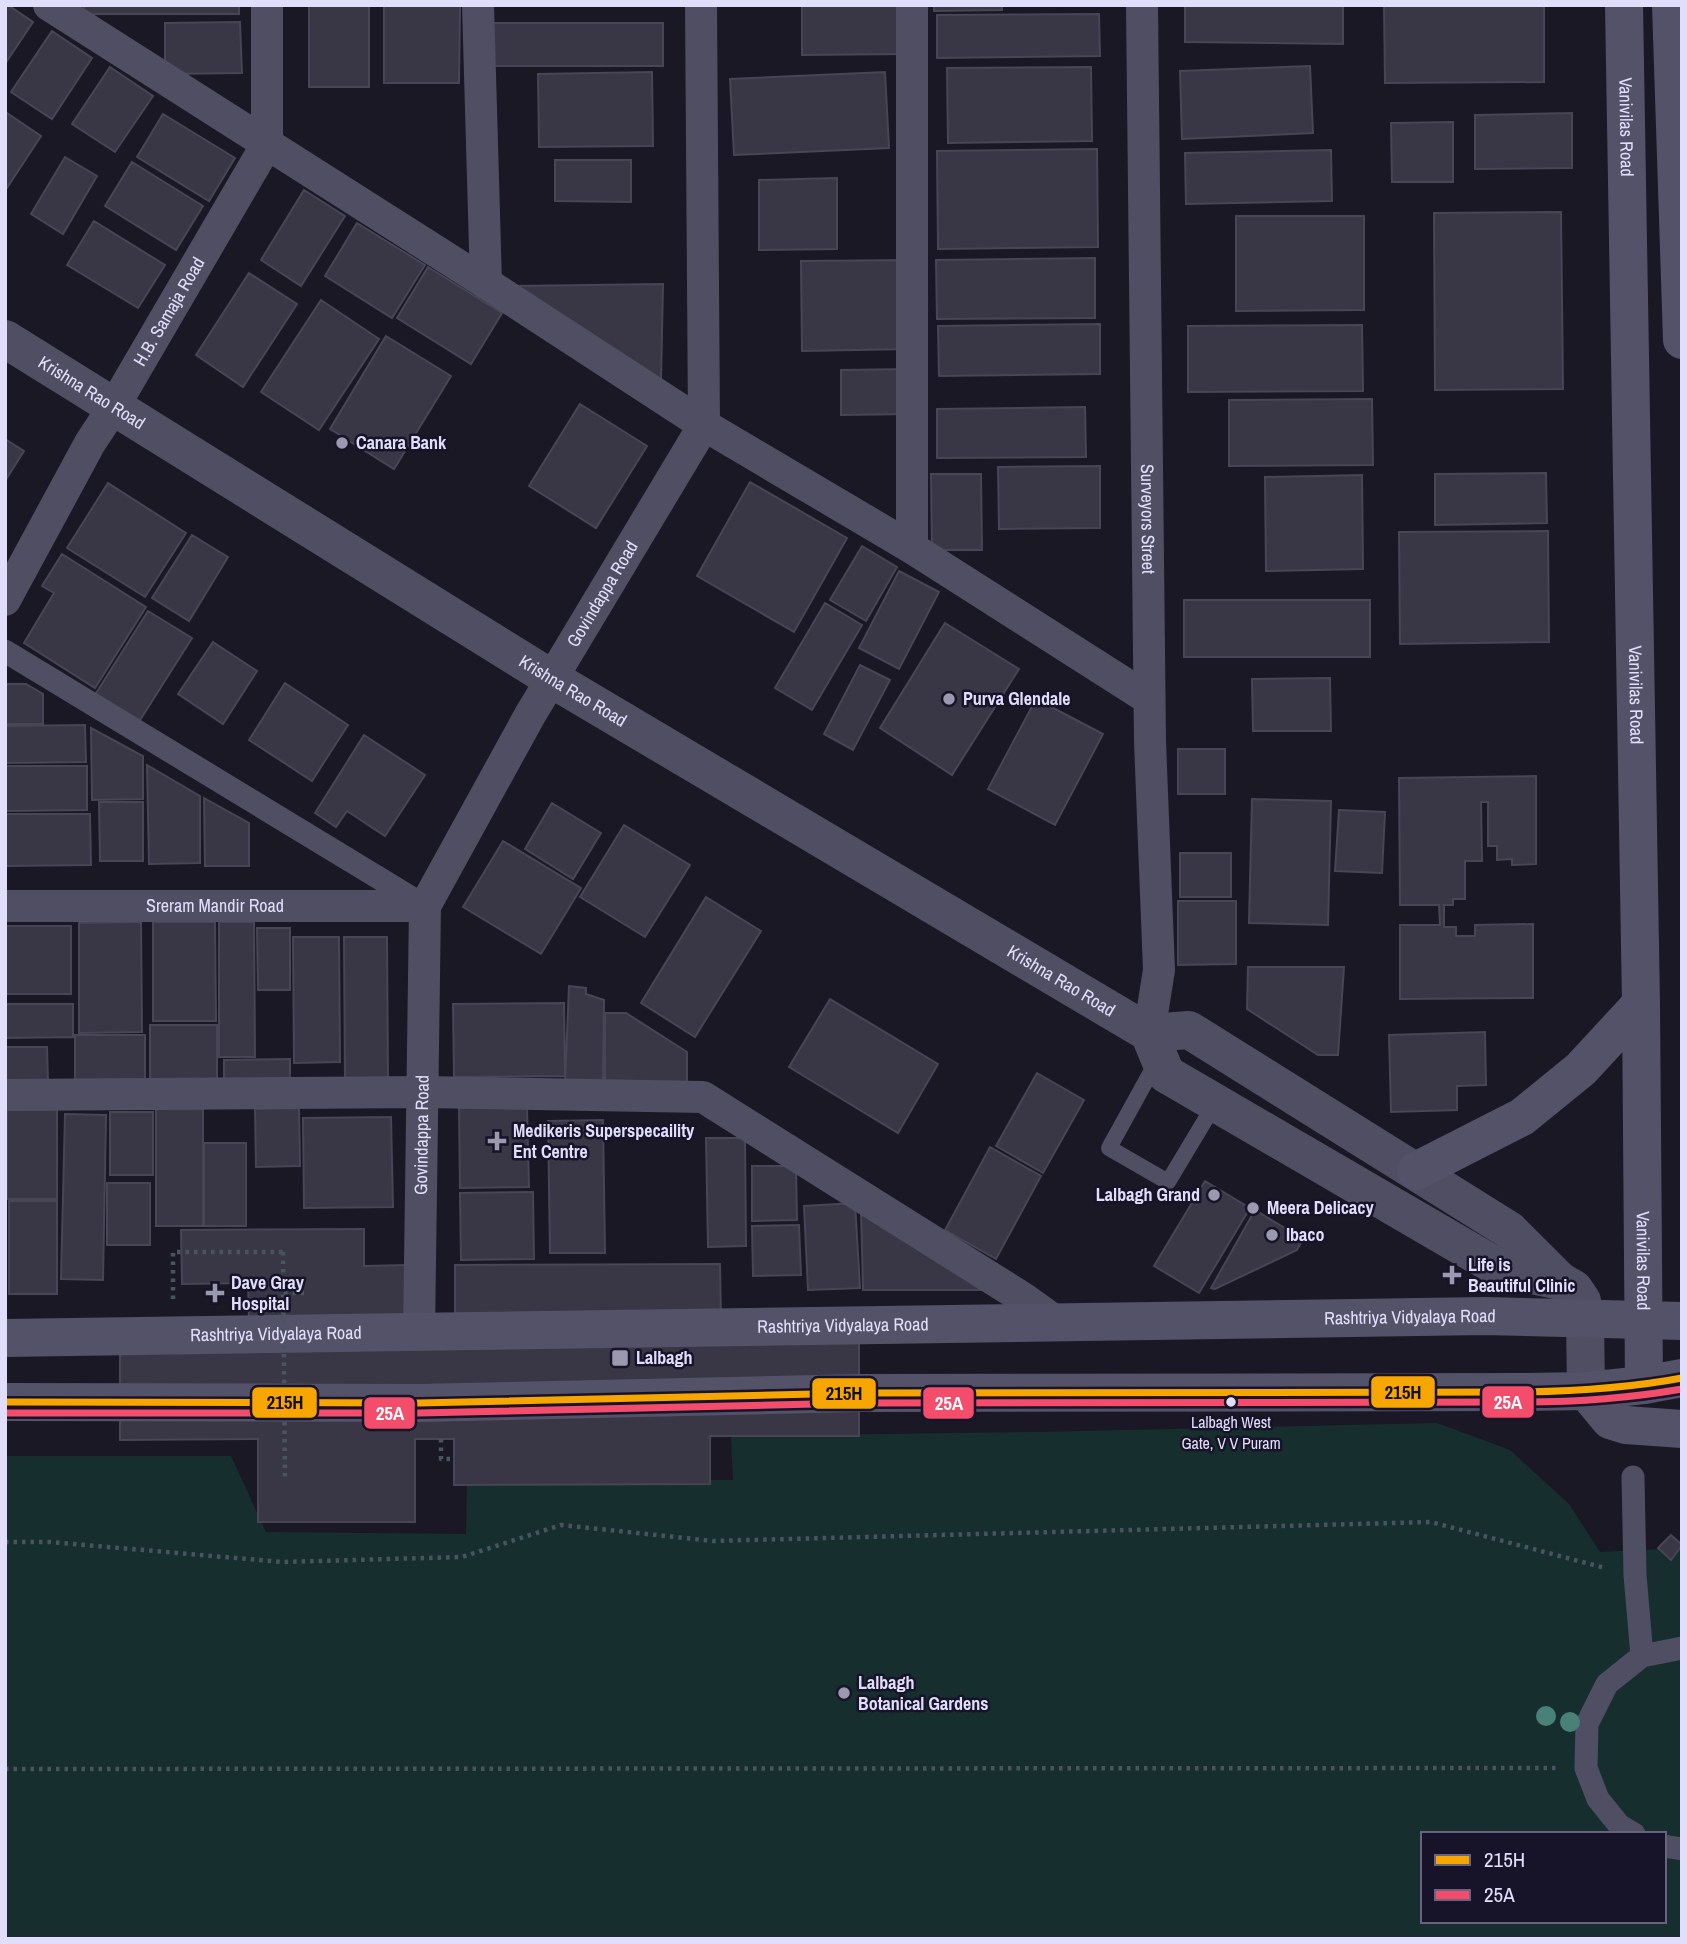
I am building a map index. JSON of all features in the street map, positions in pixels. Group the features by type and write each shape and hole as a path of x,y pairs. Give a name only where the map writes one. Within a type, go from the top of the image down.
{"main road":[{"name":"Vanivilas Road","path":"1624,5 1641,1004 1644,1385"},
{"path":"1671,5 1682,340"},
{"path":"1416,1171 1522,1117 1581,1069 1641,1004"},
{"name":"Rashtriya Vidyalaya Road","path":"5,1338 1485,1316 1682,1321"},
{"path":"5,1402 419,1403 872,1393 1586,1391 1682,1378"},
{"path":"1586,1391 1609,1420 1626,1425 1682,1429"}],"street":[{"path":"267,5 267,144"},
{"path":"478,5 486,283"},
{"path":"701,5 704,425"},
{"path":"912,5 912,548"},
{"name":"Surveyors Street","path":"1142,5 1149,699 1159,970 1154,1046"},
{"path":"64,10 704,425 912,548 1149,699"},
{"name":"H.B. Samaja Road","path":"5,600 90,443 267,144"},
{"name":"Krishna Rao Road","path":"5,339 552,680 1154,1046 1166,1074 1499,1268 1560,1281"},
{"name":"Govindappa Road","path":"419,1333 425,906 530,715 704,425"},
{"path":"5,651 425,906"},
{"name":"Sreram Mandir Road","path":"5,906 425,906"},
{"path":"1154,1046 1189,1030 1509,1230 1560,1281 1574,1289 1582,1301 1585,1318 1586,1391"},
{"path":"5,1095 422,1092 703,1097 1023,1298 1055,1321"},
{"path":"1633,1478 1635,1576 1642,1656"},
{"path":"1631,1832 1619,1825 1598,1799 1586,1768 1587,1724 1607,1684 1642,1656 1682,1648"}],"lane":[{"path":"1154,1046 1109,1148 1168,1182 1216,1102"}],"path":[{"path":"173,1307 173,1252 283,1252 285,1480"},
{"path":"441,1427 441,1459 454,1459"},
{"path":"5,1542 50,1542 282,1562 462,1557 561,1525 713,1541 1431,1522 1635,1576"},
{"path":"5,1769 1586,1768"}],"green space":[{"name":"Lalbagh Botanical Gardens","path":"1437,1423 1510,1450 1569,1504 1600,1552 1682,1548 1682,1939 5,1939 5,1456 231,1456 266,1532 466,1534 467,1480 733,1480 731,1436"}],"building":[{"path":"5,5 33,22 5,64"},
{"path":"84,5 239,5 239,14 84,14"},
{"path":"309,5 369,5 369,87 309,87"},
{"path":"384,5 460,5 459,83 384,83"},
{"path":"802,5 904,5 904,54 802,55"},
{"path":"934,5 1002,5 1002,10 934,11"},
{"path":"1185,5 1343,5 1343,44 1185,42"},
{"path":"1384,5 1544,5 1544,82 1385,83"},
{"path":"1099,14 1100,56 937,58 937,15"},
{"path":"240,22 242,73 165,74 165,23"},
{"path":"492,23 663,23 663,66 492,66"},
{"path":"52,31 92,58 52,119 11,92"},
{"path":"1310,66 1313,133 1182,139 1180,71"},
{"path":"110,67 153,96 115,152 72,124"},
{"path":"1091,67 1092,141 948,143 947,68"},
{"path":"652,72 653,146 539,147 538,74"},
{"path":"885,72 889,148 734,155 730,79"},
{"path":"7,113 41,136 5,191 5,115"},
{"path":"1572,113 1572,168 1475,169 1475,115"},
{"path":"163,114 235,158 209,201 137,157"},
{"path":"1453,122 1453,182 1392,182 1391,123"},
{"path":"1097,149 1098,247 938,249 937,151"},
{"path":"1331,150 1332,201 1186,204 1185,153"},
{"path":"65,157 97,176 63,234 31,214"},
{"path":"555,160 631,160 631,202 555,201"},
{"path":"132,162 203,206 176,250 105,206"},
{"path":"837,178 837,249 759,250 759,180"},
{"path":"304,190 345,216 301,286 261,260"},
{"path":"1561,212 1563,389 1435,390 1434,213"},
{"path":"1236,216 1364,216 1364,310 1236,311"},
{"path":"94,221 165,265 138,308 67,265"},
{"path":"357,223 425,265 392,318 325,276"},
{"path":"1095,258 1095,318 937,319 936,260"},
{"path":"910,260 911,349 802,351 801,261"},
{"path":"428,267 502,313 471,364 397,318"},
{"path":"249,273 297,304 243,387 196,355"},
{"path":"663,284 661,382 516,286"},
{"path":"321,300 379,339 319,430 261,392"},
{"path":"1100,324 1100,374 939,376 938,326"},
{"path":"1362,325 1363,391 1188,392 1188,326"},
{"path":"386,336 451,376 394,469 330,429"},
{"path":"911,369 912,414 841,415 841,370"},
{"path":"1372,399 1373,465 1229,466 1229,400"},
{"path":"580,404 647,446 596,528 529,486"},
{"path":"1085,407 1086,457 937,458 937,409"},
{"path":"5,439 24,451 5,481"},
{"path":"1100,466 1100,528 999,529 998,467"},
{"path":"1546,473 1547,523 1435,525 1435,474"},
{"path":"931,474 981,474 982,550 932,550"},
{"path":"1362,475 1363,569 1266,571 1265,477"},
{"path":"750,482 847,538 794,632 697,576"},
{"path":"108,483 186,533 145,597 67,548"},
{"path":"1548,531 1549,642 1400,644 1399,532"},
{"path":"192,535 228,557 189,621 152,598"},
{"path":"862,546 897,567 866,621 830,600"},
{"path":"62,554 146,607 95,688 24,643 54,593 42,586"},
{"path":"899,571 939,592 899,669 859,648"},
{"path":"1184,600 1370,600 1370,657 1184,657"},
{"path":"825,603 862,625 812,710 775,688"},
{"path":"148,611 192,638 137,725 93,698"},
{"name":"Purva Glendale","path":"945,623 1019,669 952,775 880,728"},
{"path":"213,642 257,671 223,724 178,694"},
{"path":"860,665 890,680 853,750 824,734"},
{"path":"1330,678 1331,731 1253,731 1252,679"},
{"path":"285,683 348,725 312,781 249,740"},
{"path":"5,684 26,684 43,694 43,724 5,724"},
{"path":"1036,699 1103,734 1055,825 988,789"},
{"path":"85,725 86,762 5,763 5,726"},
{"path":"91,728 143,756 143,799 92,800"},
{"path":"364,735 425,775 385,836 347,811 336,827 315,813"},
{"path":"1178,749 1225,749 1225,794 1178,794"},
{"path":"147,765 200,796 200,863 149,864"},
{"path":"5,766 87,766 87,810 5,811"},
{"path":"1536,776 1536,864 1512,865 1512,859 1497,860 1497,846 1488,846 1488,802 1481,802 1482,861 1465,861 1465,899 1453,899 1453,905 1444,905 1444,927 1456,927 1456,936 1475,936 1475,925 1533,924 1533,998 1400,999 1400,925 1440,925 1439,905 1400,905 1399,778"},
{"path":"204,798 249,823 249,866 205,866"},
{"path":"1252,799 1331,801 1328,925 1249,923"},
{"path":"99,802 143,802 143,861 100,861"},
{"path":"552,803 601,833 573,879 525,849"},
{"path":"1339,810 1385,812 1382,873 1335,871"},
{"path":"5,814 90,814 91,865 5,866"},
{"path":"624,825 690,865 645,937 580,897"},
{"path":"503,841 581,888 541,954 463,907"},
{"path":"1180,853 1231,853 1231,897 1180,897"},
{"path":"706,897 761,931 695,1037 641,1003"},
{"path":"1178,901 1236,901 1236,964 1178,965"},
{"path":"141,922 142,1032 79,1033 79,923"},
{"path":"153,922 215,922 216,1021 153,1021"},
{"path":"219,922 254,922 255,1057 219,1057"},
{"path":"5,926 71,926 71,994 5,994"},
{"path":"257,928 290,928 290,990 258,990"},
{"path":"293,937 339,937 340,1062 294,1063"},
{"path":"344,937 387,937 388,1080 345,1081"},
{"path":"1248,967 1344,967 1338,1055 1318,1055 1247,1009"},
{"path":"569,986 586,988 586,994 604,1000 603,1083 565,1083"},
{"path":"830,999 938,1064 898,1133 789,1067"},
{"path":"564,1003 565,1076 454,1077 453,1004"},
{"path":"5,1004 73,1004 73,1037 5,1038"},
{"path":"605,1013 626,1013 687,1052 687,1084 605,1083"},
{"path":"150,1025 217,1025 217,1082 150,1083"},
{"path":"1485,1032 1486,1085 1457,1086 1457,1110 1391,1112 1389,1035"},
{"path":"75,1035 145,1035 145,1082 75,1083"},
{"path":"5,1047 47,1047 48,1082 5,1082"},
{"path":"290,1059 290,1082 224,1082 224,1060"},
{"path":"1037,1073 1084,1100 1043,1173 996,1146"},
{"path":"527,1107 529,1187 460,1188 459,1108"},
{"path":"299,1108 300,1166 256,1167 255,1109"},
{"path":"156,1109 203,1109 203,1226 156,1226"},
{"path":"7,1110 57,1110 57,1199 7,1199"},
{"path":"110,1112 153,1112 153,1175 110,1175"},
{"path":"65,1114 106,1115 103,1280 61,1279"},
{"path":"391,1117 393,1207 304,1208 303,1118"},
{"path":"603,1120 605,1253 550,1253 548,1121"},
{"path":"706,1138 745,1138 746,1246 708,1247"},
{"path":"204,1143 246,1143 246,1226 204,1226"},
{"path":"990,1147 1041,1176 996,1259 945,1230"},
{"path":"752,1166 796,1166 797,1220 752,1221"},
{"path":"1205,1181 1250,1208 1199,1293 1154,1266"},
{"path":"107,1183 150,1183 150,1245 107,1245"},
{"path":"533,1192 534,1259 461,1260 460,1193"},
{"path":"9,1201 57,1201 57,1294 9,1294"},
{"path":"855,1203 860,1288 808,1290 804,1206"},
{"path":"861,1210 983,1290 863,1290"},
{"path":"1255,1210 1303,1239 1297,1250 1215,1289 1211,1288"},
{"path":"799,1225 801,1275 753,1276 752,1226"},
{"path":"364,1229 364,1266 408,1265 408,1321 455,1321 455,1265 720,1264 721,1318 859,1318 859,1436 710,1436 710,1484 454,1485 454,1439 415,1439 415,1522 258,1522 258,1439 120,1440 120,1322 249,1321 248,1283 182,1284 181,1230"},
{"path":"1671,1535 1682,1545 1671,1560 1658,1548"}],"transit line":[{"name":"215H","path":"5,1402 419,1403 858,1393 1525,1392 1604,1388 1682,1378"},
{"name":"25A","path":"5,1413 419,1413 858,1403 1545,1402 1623,1397 1682,1389"}],"place":[{"name":"Canara Bank","path":"342,443"},
{"name":"Purva Glendale","path":"949,699"},
{"name":"Medikeris Superspecaility Ent Centre","path":"497,1141"},
{"name":"Lalbagh Grand","path":"1214,1195"},
{"name":"Meera Delicacy","path":"1253,1208"},
{"name":"Ibaco","path":"1272,1235"},
{"name":"Life is Beautiful Clinic","path":"1452,1275"},
{"name":"Dave Gray Hospital","path":"215,1293"},
{"name":"Lalbagh","path":"620,1358"},
{"name":"Lalbagh West Gate, V V Puram","path":"1231,1402"},
{"name":"Lalbagh Botanical Gardens","path":"844,1693"}]}
